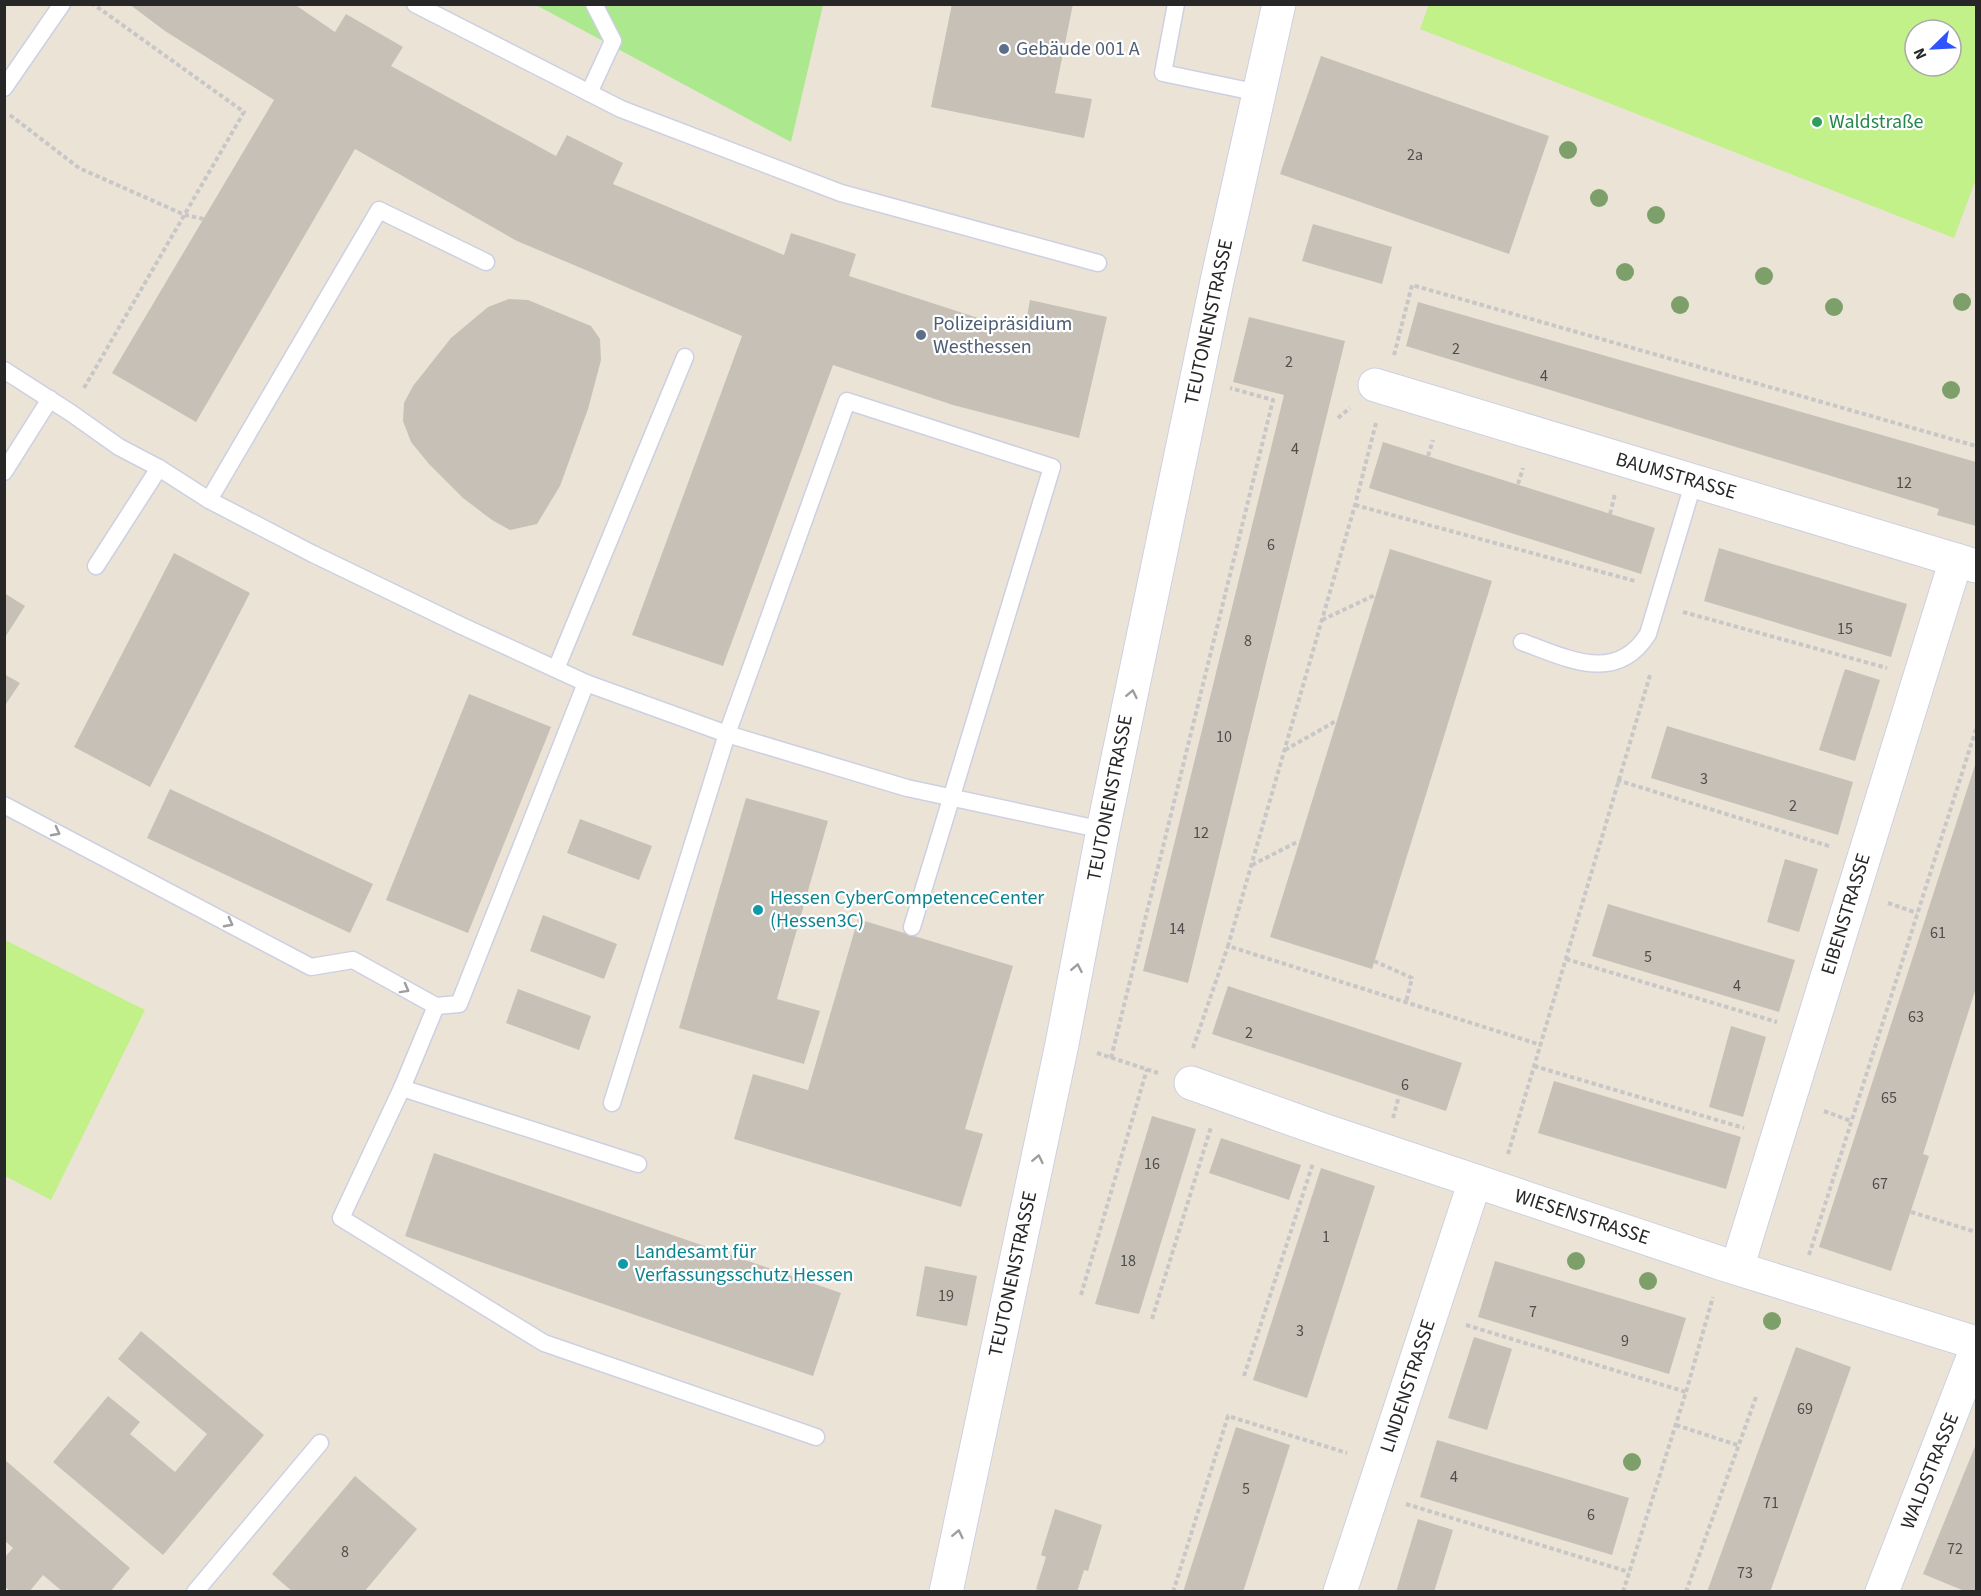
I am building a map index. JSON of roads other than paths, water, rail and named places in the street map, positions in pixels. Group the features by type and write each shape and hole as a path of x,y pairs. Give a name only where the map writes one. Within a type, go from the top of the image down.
{"street":[{"name":"TEUTONENSTRASSE","path":"946,1592 1062,1044 1103,830 1217,281 1279,4"},
{"name":"BAUMSTRASSE","path":"1380,387 1966,563"},
{"name":"EIBENSTRASSE","path":"1730,1266 1776,1138 1920,677 1966,563"},
{"name":"WIESENSTRASSE","path":"1186,1081 1323,1130 1730,1266 1977,1343"},
{"name":"LINDENSTRASSE","path":"1340,1592 1432,1315 1486,1185"},
{"name":"WALDSTRASSE","path":"1882,1592 1977,1350"}],"lane":[{"path":"4,88 62,4"},
{"path":"415,4 621,109 841,193 1098,263"},
{"path":"589,93 613,41 594,4"},
{"path":"1176,4 1163,74 1259,93"},
{"path":"209,500 379,210 486,262"},
{"path":"556,669 685,357"},
{"path":"4,370 119,447 159,468 209,500 311,553 586,683 727,734 907,788 1103,830"},
{"path":"4,471 50,399"},
{"path":"612,1103 727,734 847,402 1052,467 912,927"},
{"path":"96,566 159,468"},
{"path":"1522,642 1571,659 1598,664 1618,662 1640,646 1648,634 1695,481"},
{"path":"4,805 311,967 352,960 436,1006 459,1004 586,683"},
{"path":"436,1006 402,1088 341,1218 544,1343 816,1437"},
{"path":"402,1088 638,1164"},
{"path":"195,1592 320,1443"}],"place":[{"name":"Gebäude 001 A","path":"1004,49"},
{"name":"Waldstraße","path":"1817,122"},
{"name":"Polizeipräsidium Westhessen","path":"921,335"},
{"name":"Hessen CyberCompetenceCenter (Hessen3C)","path":"758,910"},
{"name":"Landesamt für Verfassungsschutz Hessen","path":"623,1264"}]}
